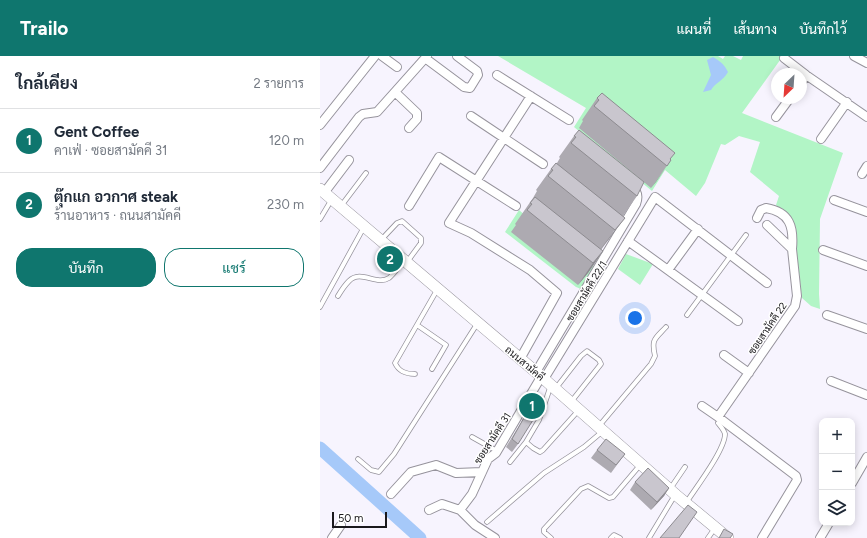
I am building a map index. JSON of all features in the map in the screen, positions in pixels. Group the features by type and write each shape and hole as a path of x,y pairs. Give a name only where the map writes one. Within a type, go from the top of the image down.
{"main road":[{"name":"ถนนสามัคคี","path":"329,197 545,380 728,538"}],"street":[{"path":"320,125 375,56"},
{"path":"382,56 397,67"},
{"path":"320,168 359,117 362,114 377,112 426,57 464,87 470,88 478,74 477,71 457,56"},
{"path":"854,56 867,63"},
{"path":"784,58 797,68"},
{"path":"497,75 569,120"},
{"path":"807,76 867,116"},
{"path":"395,92 417,114 417,119 409,128"},
{"path":"520,359 557,293 530,270 470,233 449,223 531,96"},
{"path":"821,139 847,102"},
{"path":"776,117 786,104"},
{"path":"471,116 543,164"},
{"path":"409,206 439,157 516,206"},
{"path":"329,197 349,160"},
{"path":"862,174 867,166"},
{"path":"545,380 598,260 638,198 638,194 635,189 624,180"},
{"name":"ซอยสามัคคี 22/1","path":"545,380 655,197 698,230"},
{"path":"834,200 867,212"},
{"name":"ซอยสามัคคี 22","path":"718,420 795,306 797,296 791,225 786,217 778,211 766,208 761,210 757,218"},
{"path":"767,226 792,249"},
{"path":"668,270 698,230 767,283"},
{"path":"628,241 738,321"},
{"path":"823,250 867,266"},
{"path":"827,315 867,330"},
{"path":"724,355 749,373"},
{"name":"ซอยสามัคคี 31","path":"460,510 472,494 488,459 497,451 545,380"},
{"path":"831,381 867,395"},
{"path":"702,406 718,420 796,476 797,480 762,538"},
{"path":"855,478 867,457"},
{"path":"391,494 411,472 436,465 456,473 482,472"},
{"path":"429,510 442,504 460,510 475,525 495,538"},
{"path":"332,538 341,525"},
{"path":"820,538 827,526"}],"lane":[{"path":"320,219 329,197 366,173"},
{"path":"338,296 348,281 353,277 361,276 382,280 389,278 421,243 421,238 402,221 397,223 380,240"},
{"path":"320,307 364,227"},
{"path":"687,315 746,235"},
{"path":"415,374 407,374 400,370 395,363 438,290"},
{"path":"358,459 371,470 379,472 394,454 478,323"},
{"path":"417,325 446,344 432,369"},
{"path":"487,522 544,473 584,447 601,429 651,364 655,356 652,344 666,327"},
{"path":"510,462 526,442 539,420 545,380 587,351 600,360 601,364 575,406 542,452 532,448 526,442"},
{"path":"686,503 713,461 723,442 725,435 724,430 718,420"},
{"path":"472,437 497,451"},
{"path":"551,538 544,532 544,529 581,489 588,486 609,498 613,496 642,464"},
{"path":"649,538 685,467"},
{"path":"708,538 715,528"},
{"path":"611,538 614,536 620,538"}],"green space":[{"path":"498,56 718,56 723,59 725,56 733,56 741,60 743,56 783,56 774,68 771,68 771,73 742,113 843,153 820,219 820,309 811,306 802,298 793,222 776,205 779,196 750,172 760,142 739,136 725,145 721,144 705,183 696,196 665,170 652,191 574,127 586,108"},
{"path":"519,210 571,255 575,250 594,266 581,289 576,287 505,232"},
{"path":"626,254 653,264 640,285 618,269"}],"water":[{"path":"713,57 722,63 728,72 711,90 703,92 711,75 707,60"}],"building":[{"path":"602,93 675,153 667,166 594,106 599,100 597,98"},
{"path":"579,130 644,182 637,196 571,143"},
{"path":"556,163 625,218 615,230 548,176"},
{"path":"535,197 603,251 593,263 527,210"},
{"path":"530,407 538,412 518,444 512,439"},
{"path":"606,439 625,454 616,465 597,450"},
{"path":"648,468 669,488 657,502 635,482"},
{"path":"688,505 697,512 679,538 660,538"},
{"path":"724,529 733,534 730,538 719,538"}],"waterway":[{"path":"320,448 420,538"}],"place":[{"name":"ตุ๊กแก อวกาศ steak","path":"390,259"},
{"name":"Gent Coffee","path":"532,406"}]}
